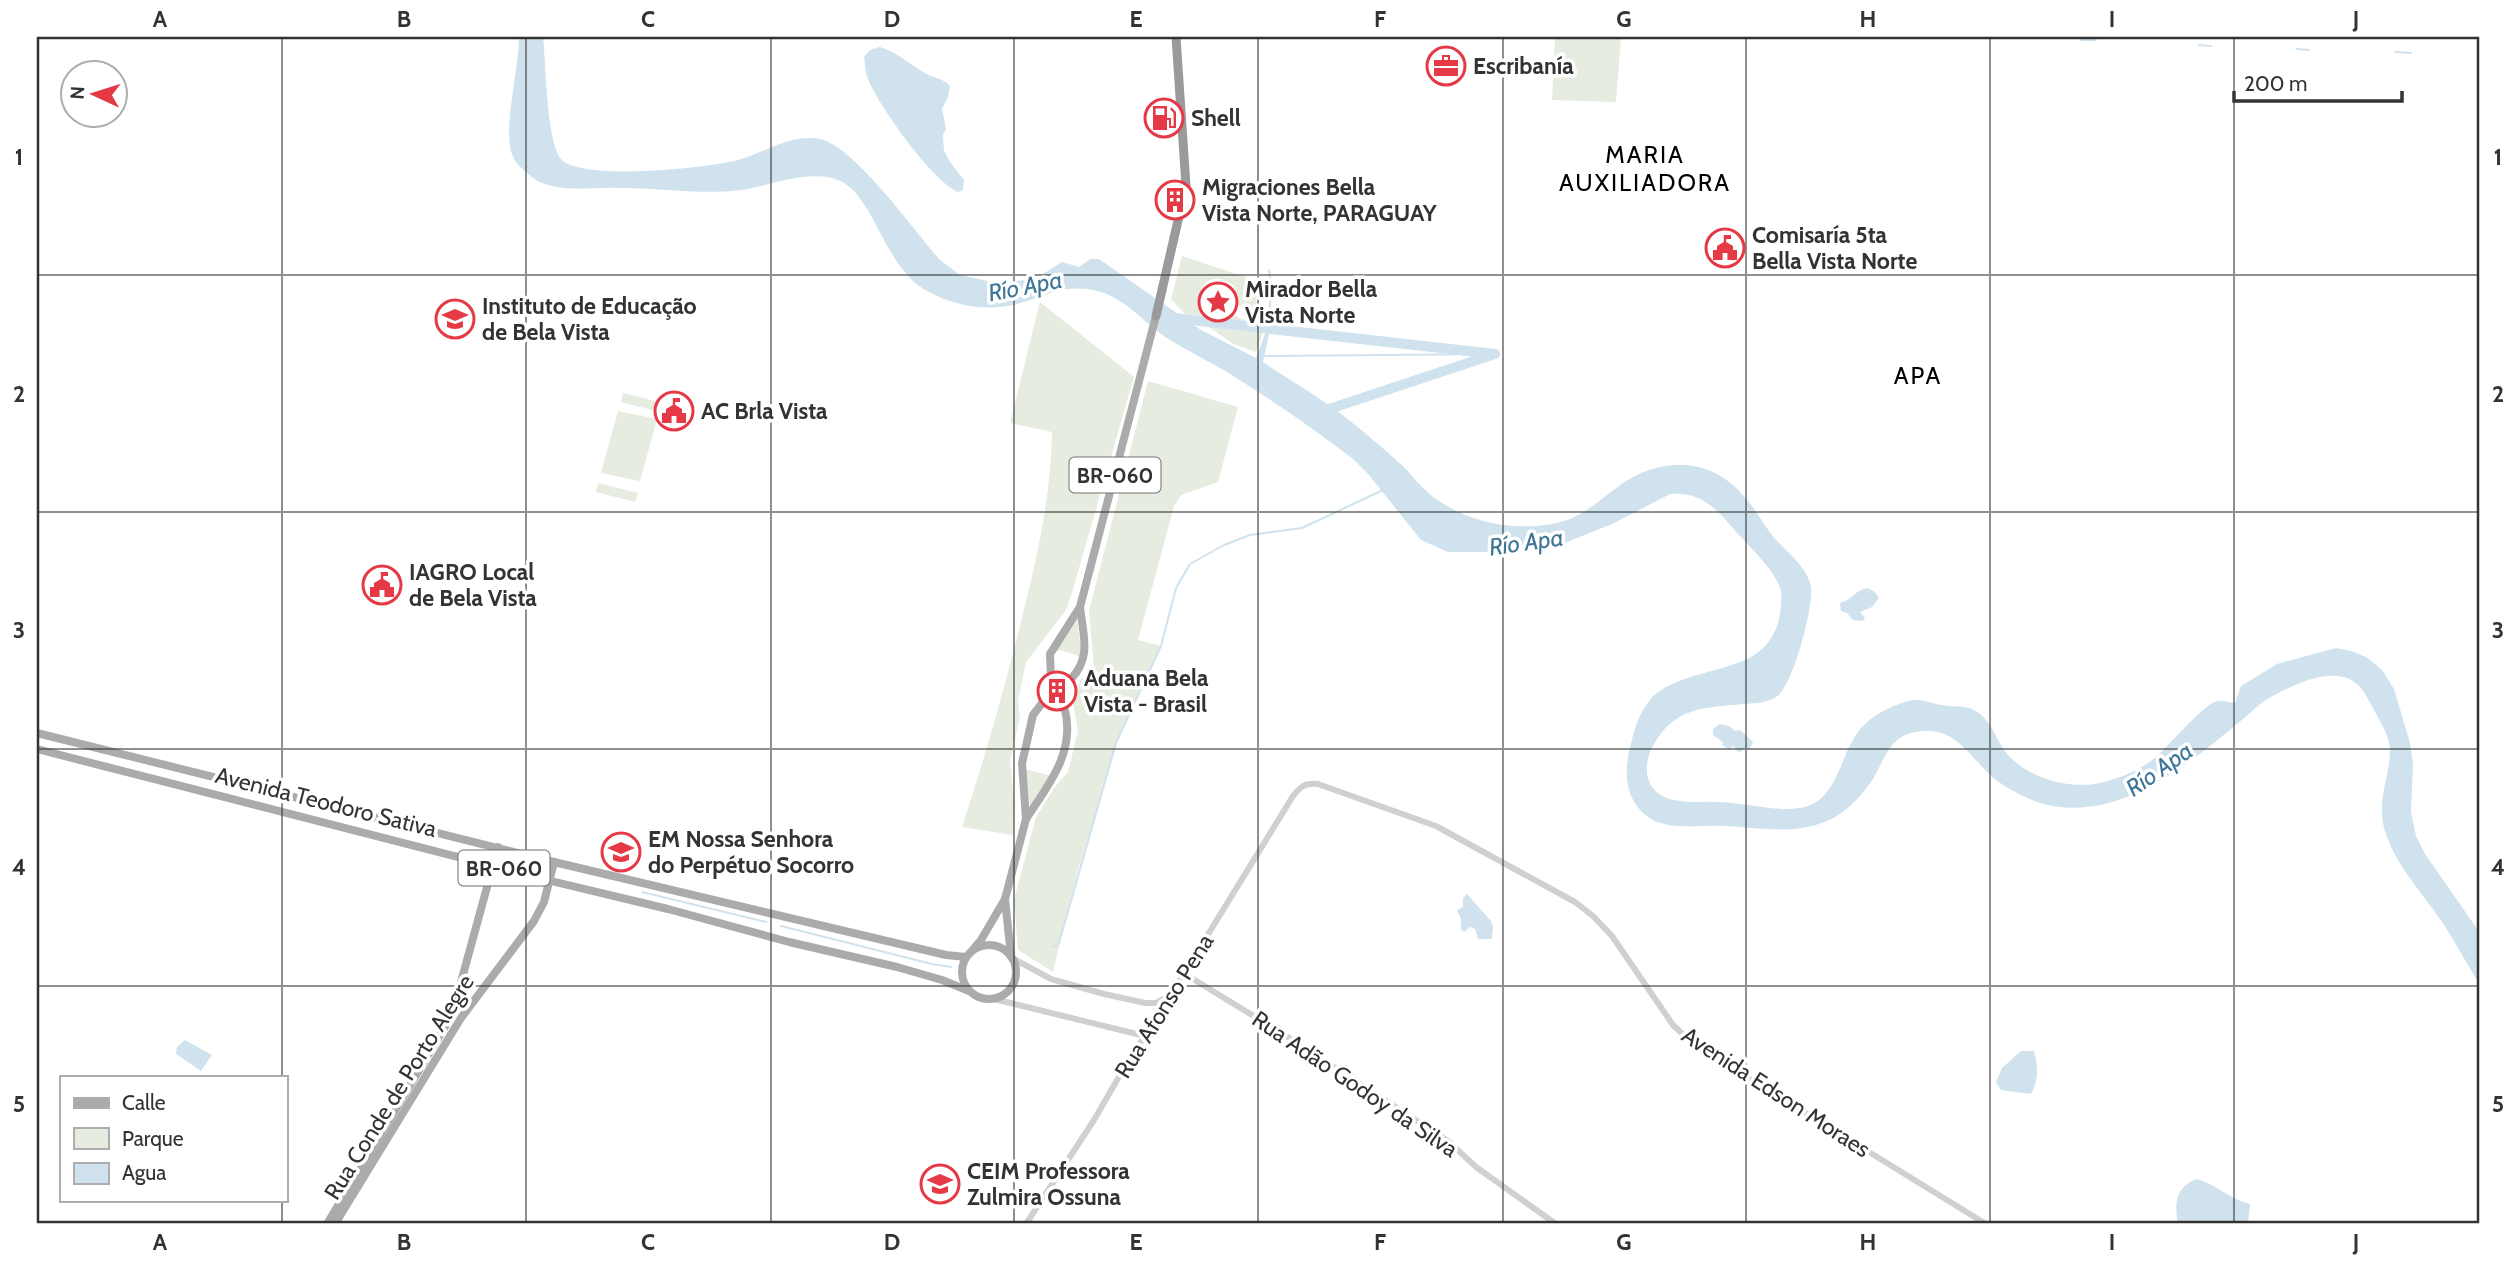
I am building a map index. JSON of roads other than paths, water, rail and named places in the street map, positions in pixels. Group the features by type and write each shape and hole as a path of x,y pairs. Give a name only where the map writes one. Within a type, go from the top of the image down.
{"highway":[{"path":"1156,316 1186,186 1176,37"}],"main road":[{"name":"BR-060","path":"1080,607 1085,655 1080,670 1071,681 1051,676 1050,654 1080,607 1156,316"},
{"path":"969,992 962,979 962,971 968,955 981,940 1006,899 1026,819 1022,763 1031,721 1046,700 1065,705 1069,728 1058,772 1026,819"},
{"name":"Avenida Teodoro Sativa","path":"37,733 798,921 968,955"},
{"name":"Avenida Teodoro Sativa","path":"37,749 789,942 897,967 942,980 969,992"},
{"name":"Rua Conde de Porto Alegre","path":"327,1224 452,1015 498,847"},
{"name":"Rua Conde de Porto Alegre","path":"335,1224 461,1018 534,921 544,902 554,862"},
{"path":"994,999 1007,992 1016,973 1011,958 1006,899"},
{"name":"BR-060","path":"968,955 984,946 992,946 1006,951 1011,958"},
{"name":"BR-060","path":"969,992 981,998 994,999"}],"street":[{"name":"Avenida Edson Moraes","path":"1301,786 1318,784 1419,818 1575,902 1612,936 1673,1026 1692,1043 1986,1224"},
{"name":"Rua Afonso Pena","path":"1026,1224 1094,1120 1301,786"},
{"path":"1011,958 1051,979 1133,1001 1156,1003 1171,996"},
{"name":"Rua Adão Godoy da Silva","path":"1185,974 1448,1141 1476,1167 1556,1224"},
{"path":"994,999 1145,1036"}],"water":[{"path":"519,37 543,37 547,100 555,148 560,158 571,165 591,170 616,171 673,169 738,160 788,141 820,139 834,145 866,172 939,259 960,275 996,283 1035,279 1062,262 1079,267 1090,259 1099,259 1201,330 1256,358 1268,326 1272,284 1270,329 1263,362 1348,419 1404,467 1431,495 1471,517 1495,524 1520,526 1559,523 1583,512 1630,478 1669,465 1696,466 1722,477 1745,498 1771,534 1805,572 1811,587 1809,611 1789,679 1776,697 1761,702 1690,712 1669,724 1660,735 1650,752 1647,774 1653,788 1666,798 1779,809 1812,805 1829,790 1854,738 1864,725 1885,710 1917,700 1974,710 1986,720 2010,757 2038,776 2061,783 2095,784 2128,774 2150,762 2212,703 2235,703 2241,686 2277,664 2336,648 2366,657 2382,670 2394,689 2410,743 2413,764 2411,812 2416,836 2425,854 2480,933 2480,985 2389,842 2382,811 2389,741 2366,695 2358,685 2348,679 2324,677 2285,690 2264,701 2184,766 2122,799 2089,807 2056,806 2023,796 1992,777 1949,736 1928,731 1906,734 1899,738 1861,795 1841,813 1821,823 1777,830 1661,823 1649,818 1639,808 1628,787 1629,753 1642,712 1655,694 1670,685 1740,662 1758,653 1775,632 1780,613 1781,592 1774,576 1709,504 1692,496 1670,494 1614,523 1565,543 1519,552 1448,552 1421,540 1369,475 1338,447 1243,382 1170,340 1112,296 1087,289 1070,289 1012,305 976,307 952,302 929,292 913,281 901,267 861,200 851,188 838,180 802,177 741,190 711,192 636,188 573,189 537,181 515,160 509,140"},
{"path":"880,47 950,86 942,109 946,129 943,135 944,151 964,180 963,190 958,192 947,185 921,159 894,124 874,91 867,76 864,57 870,50"},
{"path":"1868,588 1879,598 1872,607 1860,612 1865,618 1863,621 1853,620 1841,611 1840,603"},
{"path":"1720,724 1735,731 1740,730 1753,742 1749,750 1744,749 1739,753 1733,746 1729,749 1722,745 1723,742 1713,735 1713,729"},
{"path":"1467,894 1491,921 1492,939 1478,939 1475,929 1470,927 1464,932 1461,929 1457,910 1463,907 1463,898"},
{"path":"185,1040 212,1055 201,1071 176,1054 177,1047"},
{"path":"2021,1051 2034,1051 2037,1073 2031,1094 2001,1090 1996,1082 2002,1068"},
{"path":"2196,1179 2250,1204 2248,1224 2178,1223 2176,1209 2180,1191"}],"waterway":[{"path":"2081,40 2096,40"},
{"path":"2199,45 2211,46"},
{"path":"2297,49 2309,50"},
{"path":"2395,52 2411,53"},
{"path":"1269,270 1271,285"},
{"name":"Río Apa","path":"1173,318 1495,354 1320,412"},
{"path":"1264,356 1495,354"},
{"path":"1054,947 1061,936 1116,743 1161,646 1176,588 1190,564 1224,545 1250,535 1302,528 1383,490"},
{"path":"642,892 766,922"},
{"path":"781,926 951,967"}],"tunnel":[{"path":"1046,698 1051,679"},
{"path":"1065,703 1070,684"}],"place":[{"name":"Escribanía","path":"1446,66"},
{"name":"Shell","path":"1164,118"},
{"name":"Migraciones Bella Vista Norte, PARAGUAY","path":"1175,200"},
{"name":"Comisaría 5ta Bella Vista Norte","path":"1725,248"},
{"name":"Mirador Bella Vista Norte","path":"1218,302"},
{"name":"Instituto de Educação de Bela Vista","path":"455,319"},
{"name":"AC Brla Vista","path":"674,411"},
{"name":"IAGRO Local de Bela Vista","path":"382,585"},
{"name":"Aduana Bela Vista - Brasil","path":"1057,691"},
{"name":"EM Nossa Senhora do Perpétuo Socorro","path":"621,852"},
{"name":"CEIM Professora Zulmira Ossuna","path":"940,1184"}],"district":[{"name":"MARIA AUXILIADORA","path":"1645,168"},
{"name":"APA","path":"1918,375"}]}
